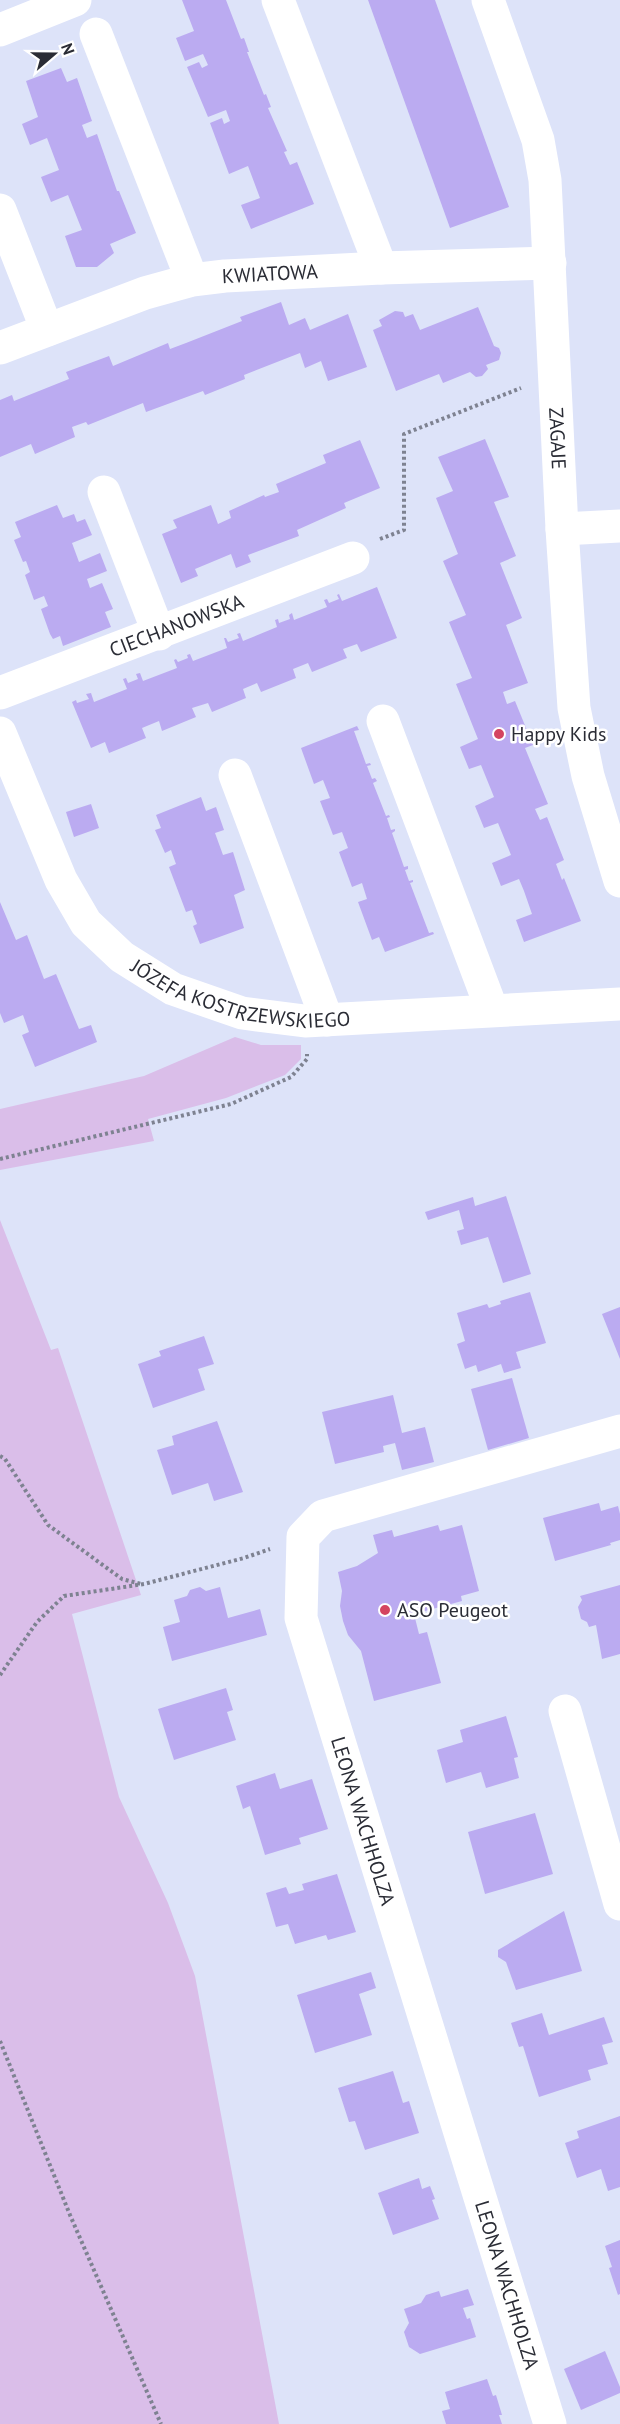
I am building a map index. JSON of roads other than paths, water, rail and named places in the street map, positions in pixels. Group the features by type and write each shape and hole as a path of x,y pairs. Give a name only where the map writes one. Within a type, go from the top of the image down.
{"street":[{"path":"0,30 75,0"},
{"path":"278,0 381,268"},
{"name":"ZAGAJE","path":"488,0 538,140 545,180 562,529 574,708 579,741 620,881"},
{"path":"96,34 192,280"},
{"path":"0,210 47,330"},
{"name":"KWIATOWA","path":"0,348 145,293 192,280 225,276 381,268 550,263"},
{"path":"104,492 159,634"},
{"path":"562,529 620,526"},
{"name":"CIECHANOWSKA","path":"0,693 159,634 362,550"},
{"path":"383,722 492,1011"},
{"name":"JÓZEFA KOSTRZEWSKIEGO","path":"0,733 62,880 86,923 122,957 173,989 242,1013 316,1021 620,1004"},
{"path":"235,775 316,1021"},
{"name":"LEONA WACHHOLZA","path":"550,2424 301,1618 303,1537 322,1516 620,1431"},
{"path":"565,1711 620,1904"}],"place":[{"name":"Happy Kids","path":"499,734"},
{"name":"ASO Peugeot","path":"385,1610"}]}
